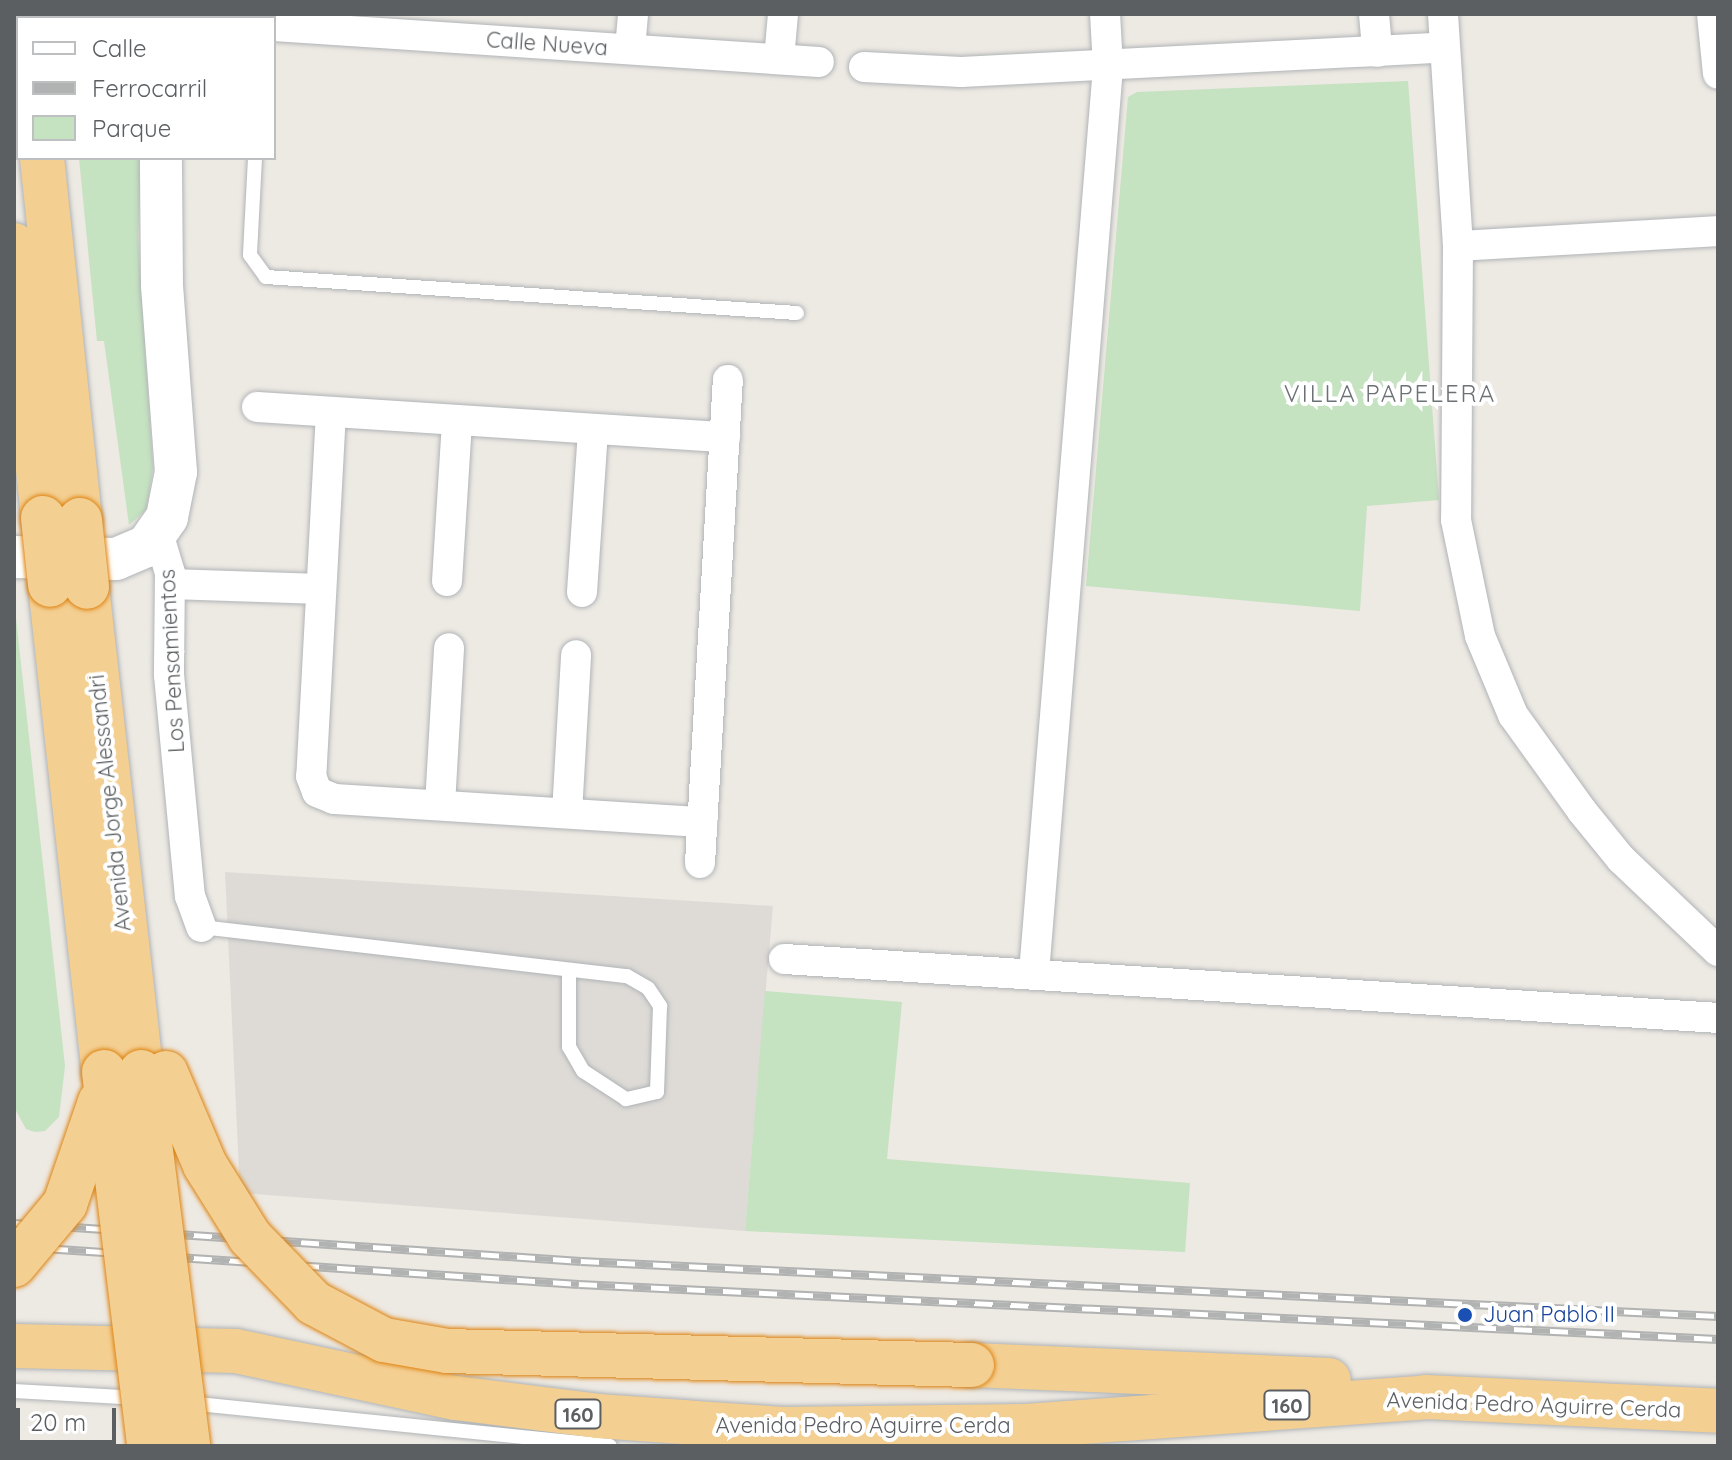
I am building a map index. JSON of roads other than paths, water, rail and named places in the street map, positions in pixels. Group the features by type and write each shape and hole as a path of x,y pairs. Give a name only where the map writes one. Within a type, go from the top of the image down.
{"highway":[{"name":"Avenida Jorge Alessandri","path":"42,160 61,519 68,586 188,1446"},
{"name":"Avenida Jorge Alessandri","path":"14,245 61,519"},
{"name":"Avenida Jorge Alessandri","path":"68,586 123,924 137,1073 149,1446"},
{"path":"14,1265 49,1229 73,1188 91,1138 137,1073 205,1165 250,1237 314,1303 384,1340 447,1351 1301,1377 1426,1397"},
{"name":"Avenida Pedro Aguirre Cerda","path":"14,1346 236,1351 456,1398 687,1424 960,1428 1426,1397 1708,1414"}],"main road":[{"path":"14,557 116,559 139,550 158,533 171,504 176,472 162,285 161,160"}],"street":[{"path":"630,49 633,14"},
{"path":"779,59 783,14"},
{"path":"1034,973 1108,67 1105,14"},
{"path":"1374,14 1377,52"},
{"path":"1443,14 1458,246 1456,520 1461,561 1494,676 1513,715 1621,859 1718,951"},
{"path":"1712,14 1718,74"},
{"name":"Calle Nueva","path":"276,26 819,62"},
{"path":"864,67 913,72 1108,67 1443,48"},
{"path":"1458,246 1718,231"},
{"path":"700,863 728,380"},
{"path":"257,407 725,437"},
{"path":"331,412 313,784 334,799 702,822"},
{"path":"447,581 457,420"},
{"path":"582,592 593,429"},
{"name":"Los Pensamientos","path":"158,533 170,584 170,696 190,896 201,927"},
{"path":"170,584 321,589"},
{"path":"440,805 449,648"},
{"path":"567,813 576,655"},
{"path":"784,959 1718,1018"}],"lane":[{"path":"255,160 250,255 266,277 797,313"},
{"path":"201,927 627,976 648,988 660,1006 657,1092 626,1099 583,1071 569,1047 569,971"},
{"path":"14,1391 163,1400 610,1446"},
{"path":"1053,1442 1148,1415"}],"railway":[{"path":"14,1223 581,1261 1718,1316"},
{"path":"14,1246 579,1284 1718,1339"}],"place":[{"name":"Juan Pablo II","path":"1465,1315"}],"district":[{"name":"VILLA PAPELERA","path":"1390,394"}]}
